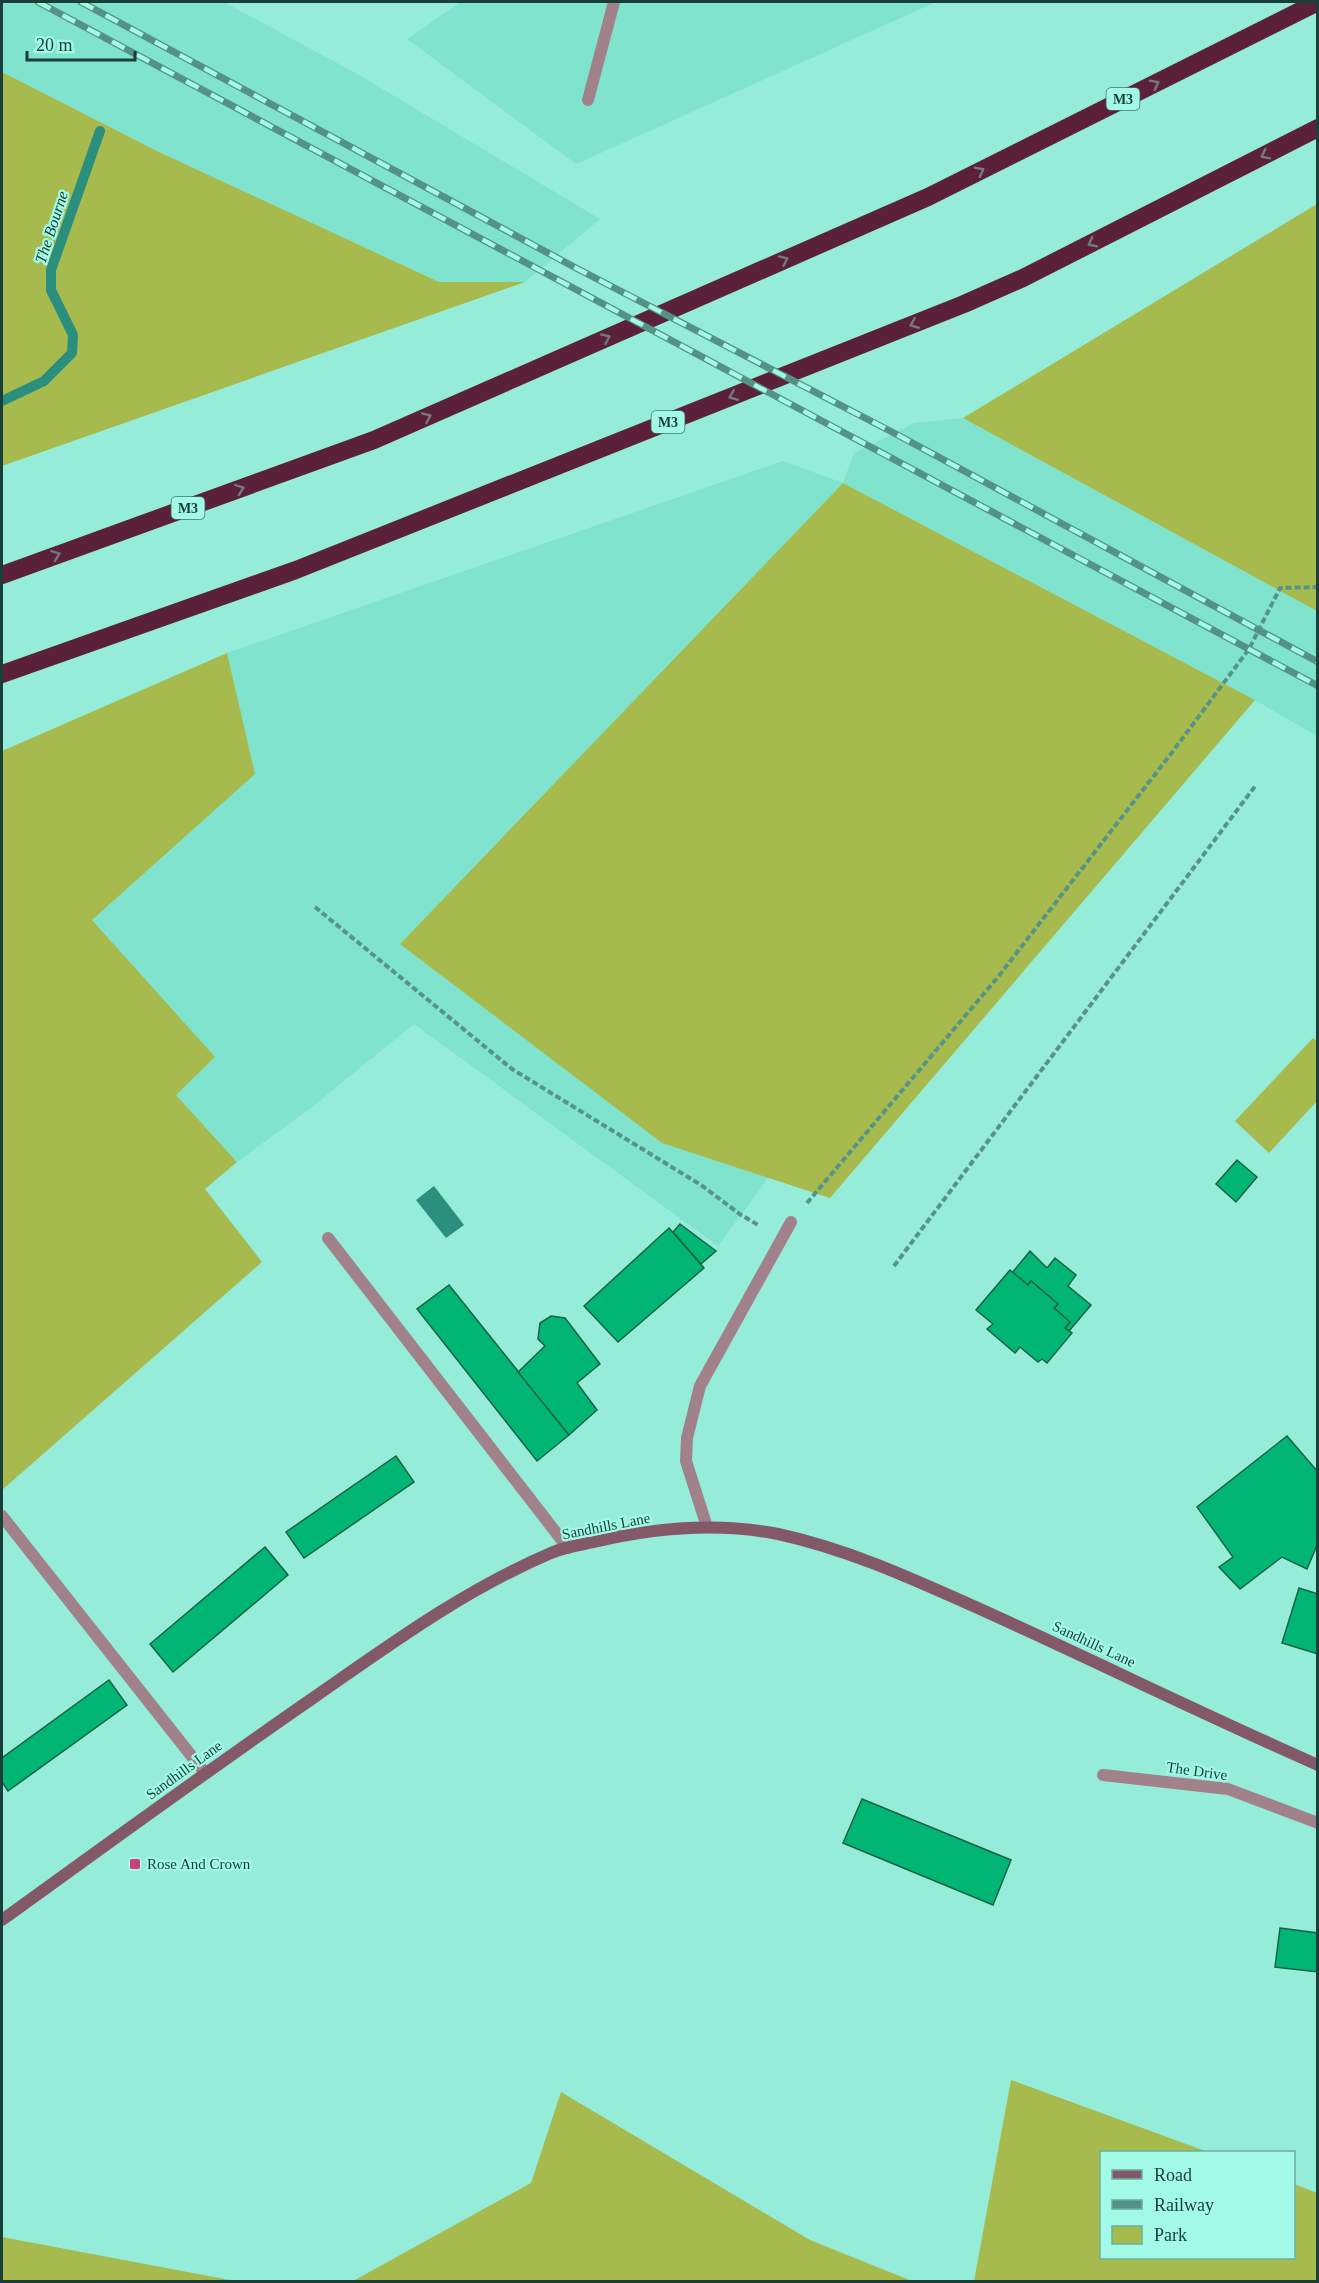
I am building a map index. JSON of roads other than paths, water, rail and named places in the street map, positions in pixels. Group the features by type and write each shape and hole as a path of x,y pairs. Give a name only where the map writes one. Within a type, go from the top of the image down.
{"highway":[{"name":"M3","path":"2,575 374,440 928,197 1317,2"},
{"name":"M3","path":"2,674 296,570 964,304 1023,278 1317,128"}],"main road":[{"name":"Sandhills Lane","path":"2,1920 205,1773 461,1597 554,1551 636,1532 707,1527 777,1534 835,1550 925,1585 1317,1765"}],"street":[{"path":"588,100 614,2"},
{"path":"707,1527 686,1461 687,1438 700,1386 791,1222"},
{"path":"328,1238 568,1548"},
{"path":"2,1516 205,1773"},
{"name":"The Drive","path":"1103,1775 1228,1789 1317,1823"}],"waterway":[{"name":"The Bourne","path":"2,401 44,381 72,353 73,335 51,290 51,270 100,131"}],"railway":[{"path":"38,2 1318,686"},
{"path":"81,2 576,268 894,433 1318,662"}],"place":[{"name":"Rose And Crown","path":"135,1864"}]}
